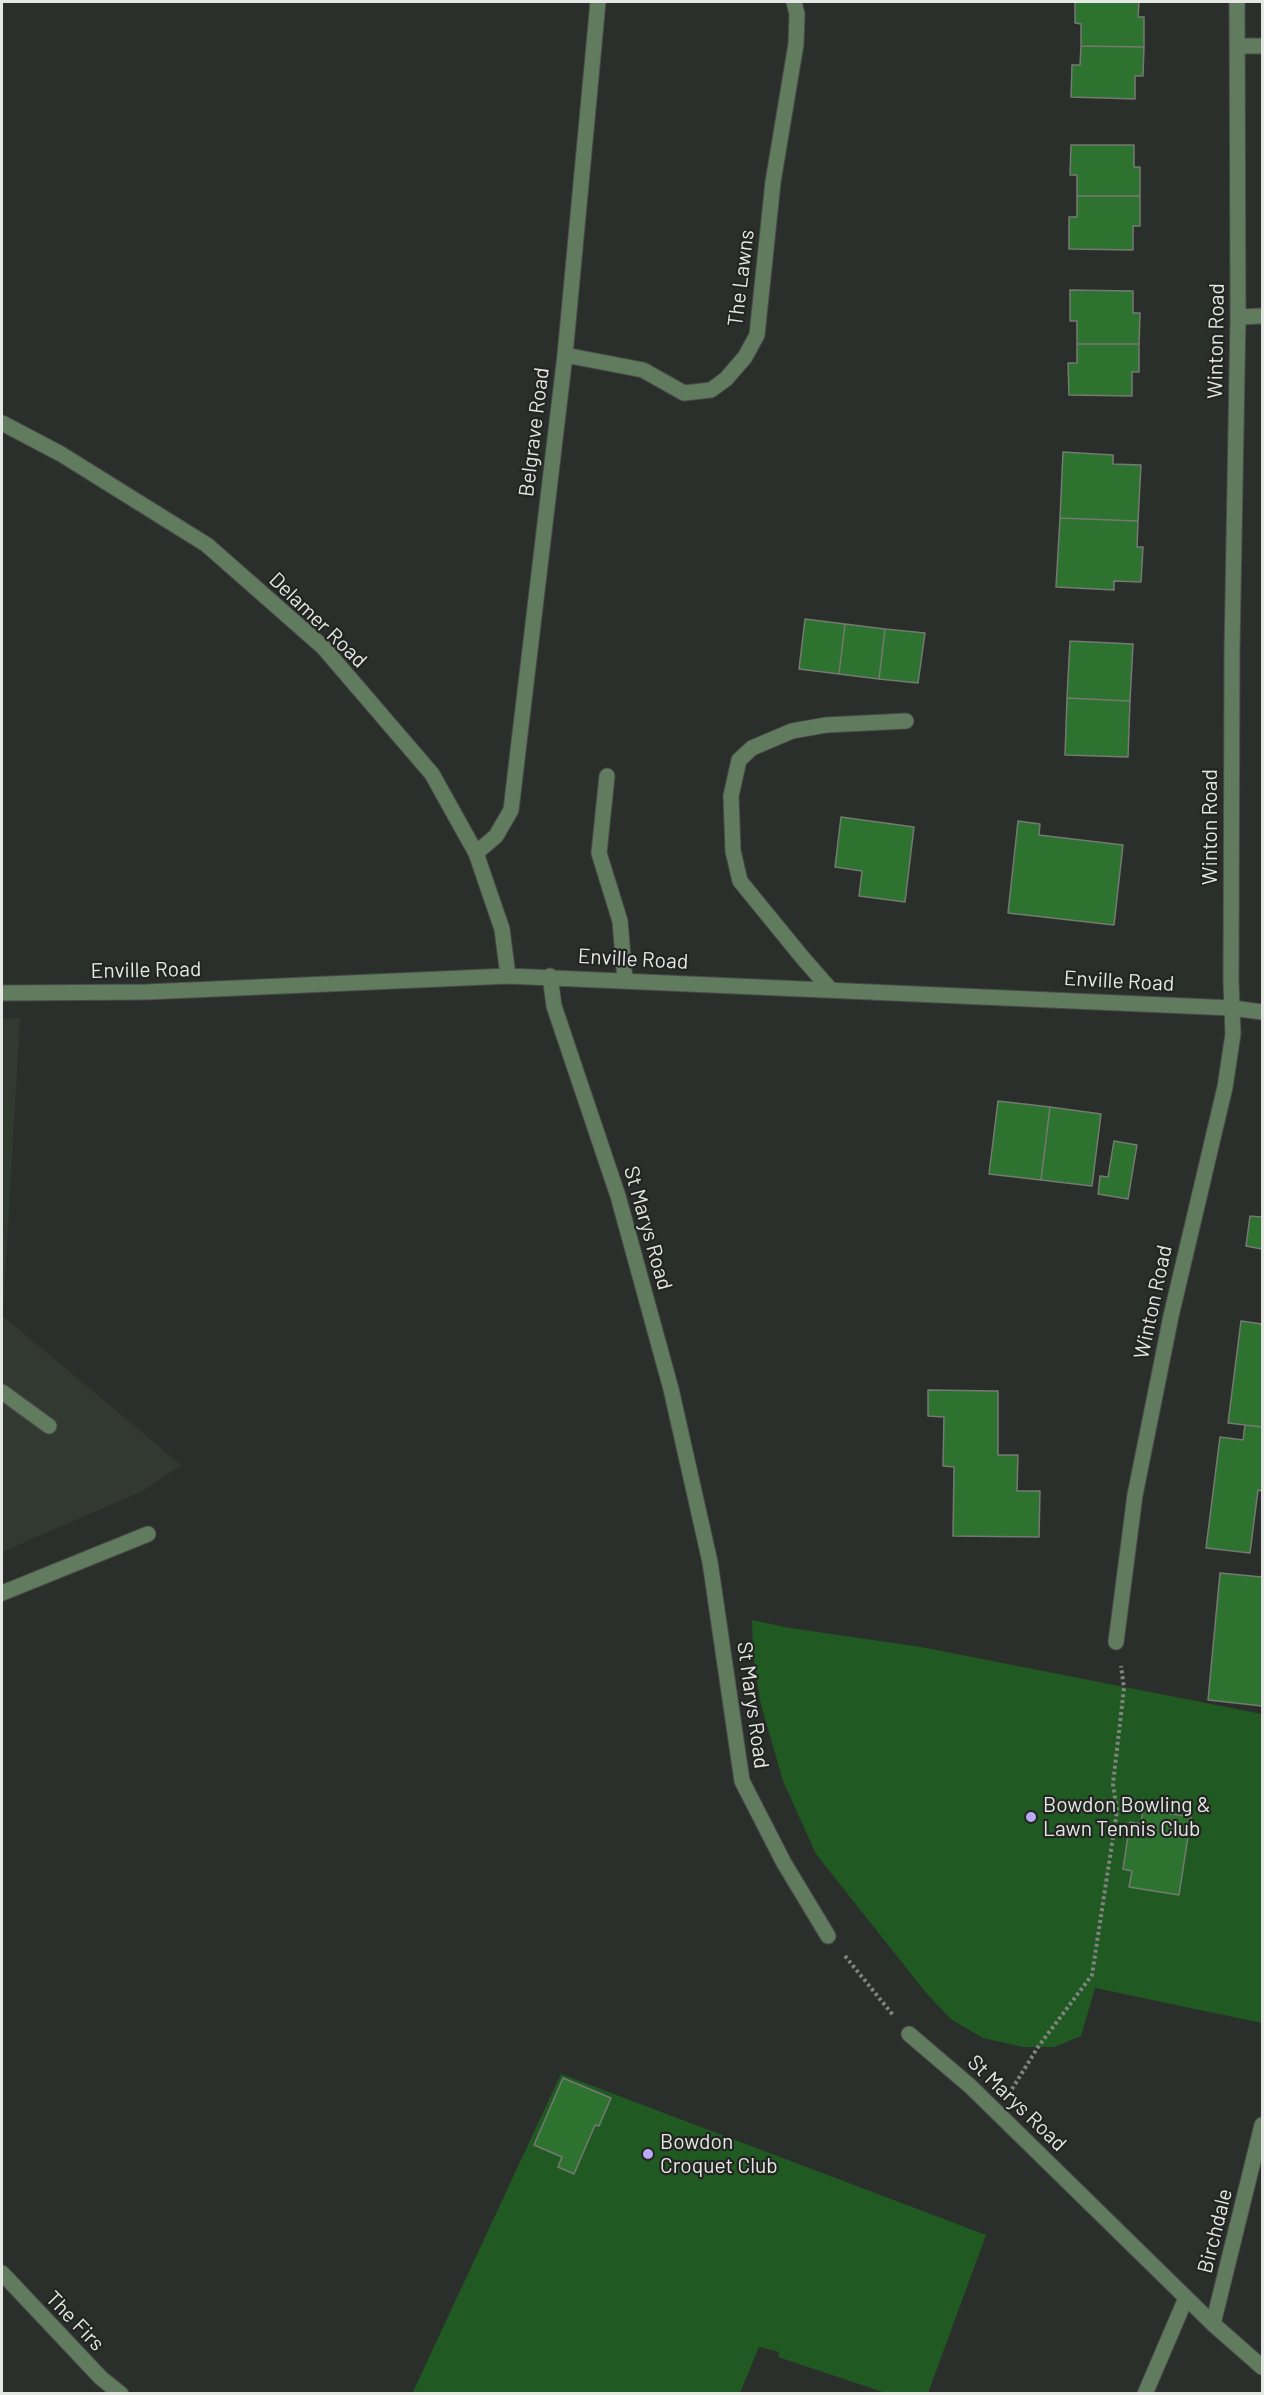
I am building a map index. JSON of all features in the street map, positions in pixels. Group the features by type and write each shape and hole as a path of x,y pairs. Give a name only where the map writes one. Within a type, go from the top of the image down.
{"street":[{"name":"Belgrave Road","path":"476,853 496,836 511,810 565,355 598,2"},
{"name":"The Lawns","path":"565,355 643,370 684,393 711,390 726,379 745,357 757,335 773,182 796,44 797,14 794,2"},
{"name":"Winton Road","path":"1116,1642 1136,1495 1170,1316 1225,1087 1233,1034 1231,981 1232,650 1238,316 1237,2"},
{"path":"1237,46 1263,46"},
{"path":"1238,316 1263,316"},
{"name":"Delamer Road","path":"2,423 60,454 207,545 323,647 432,774 476,853 502,929 508,976"},
{"path":"830,989 740,881 733,851 730,796 739,760 752,748 792,731 826,725 906,721"},
{"path":"607,776 599,853 620,921 625,980"},
{"name":"Enville Road","path":"2,993 147,992 550,976 1233,1008 1263,1012"},
{"name":"St Marys Road","path":"550,976 554,1006 618,1196 671,1389 710,1562 742,1781 784,1863 828,1936"},
{"path":"2,1392 49,1426"},
{"path":"2,1593 148,1534"},
{"name":"St Marys Road","path":"909,2034 970,2086 1213,2325 1263,2367"},
{"name":"Birchdale","path":"1213,2325 1260,2148 1263,2125"},
{"name":"The Firs","path":"2,2273 101,2378 121,2394"},
{"path":"1144,2394 1186,2298"}],"path":[{"path":"998,2113 1038,2047 1092,1975 1116,1811 1113,1784 1125,1688 1116,1642"},
{"path":"828,1936 909,2034"}],"shaded area":[{"path":"20,1018 3,1316 181,1465 143,1491 2,1552 2,1019"}],"green space":[{"name":"Bowdon Bowling & Lawn Tennis Club","path":"752,1620 790,1628 921,1647 1262,1714 1262,2023 1095,1988 1081,2036 1055,2047 1023,2047 983,2038 952,2020 927,1994 816,1854 783,1781 760,1701 753,1653"},
{"name":"Bowdon Croquet Club","path":"561,2074 986,2235 928,2393 886,2393 778,2357 779,2352 759,2347 740,2393 412,2394"}],"building":[{"path":"1075,2 1139,2 1138,17 1144,17 1144,47 1081,46 1081,24 1075,23"},
{"path":"1081,46 1144,47 1143,76 1135,76 1135,99 1071,97 1072,65 1080,65"},
{"path":"1071,145 1134,145 1134,167 1140,167 1140,196 1077,196 1077,175 1070,175"},
{"path":"1077,196 1140,196 1140,226 1133,226 1133,250 1069,249 1069,217 1077,217"},
{"path":"1070,290 1133,291 1133,313 1140,313 1139,344 1077,344 1077,321 1070,321"},
{"path":"1077,344 1139,344 1139,372 1132,372 1132,396 1069,395 1068,363 1077,363"},
{"path":"1063,452 1113,455 1113,464 1141,465 1138,521 1060,518"},
{"path":"1060,518 1138,521 1137,547 1143,547 1141,582 1114,581 1114,590 1056,587"},
{"path":"805,619 845,624 839,674 799,669"},
{"path":"845,624 885,629 879,679 839,674"},
{"path":"885,629 925,633 918,683 879,679"},
{"path":"1070,641 1133,644 1130,701 1067,698"},
{"path":"1067,698 1130,701 1128,757 1065,755"},
{"path":"841,817 914,827 905,902 859,896 862,871 835,867"},
{"path":"1018,821 1040,824 1039,835 1123,845 1114,925 1008,913"},
{"path":"998,1101 1050,1107 1041,1180 989,1174"},
{"path":"1050,1107 1101,1114 1092,1186 1041,1180"},
{"path":"1114,1141 1137,1145 1128,1199 1098,1194 1100,1176 1108,1177"},
{"path":"1250,1216 1262,1217 1262,1249 1246,1246"},
{"path":"1241,1321 1262,1324 1262,1427 1228,1423"},
{"path":"928,1390 998,1391 998,1455 1018,1455 1017,1491 1040,1491 1039,1537 953,1536 954,1467 943,1466 944,1417 928,1416"},
{"path":"1245,1425 1262,1427 1262,1491 1258,1490 1250,1553 1206,1548 1220,1437 1243,1440"},
{"path":"1220,1573 1262,1577 1262,1706 1208,1700"},
{"path":"1143,1809 1191,1817 1179,1895 1129,1887 1132,1871 1123,1869 1130,1822 1141,1824"},
{"path":"563,2078 611,2098 599,2126 595,2125 574,2174 558,2167 562,2157 534,2145"}],"place":[{"name":"Bowdon Bowling & Lawn Tennis Club","path":"1031,1817"},
{"name":"Bowdon Croquet Club","path":"648,2154"}]}
